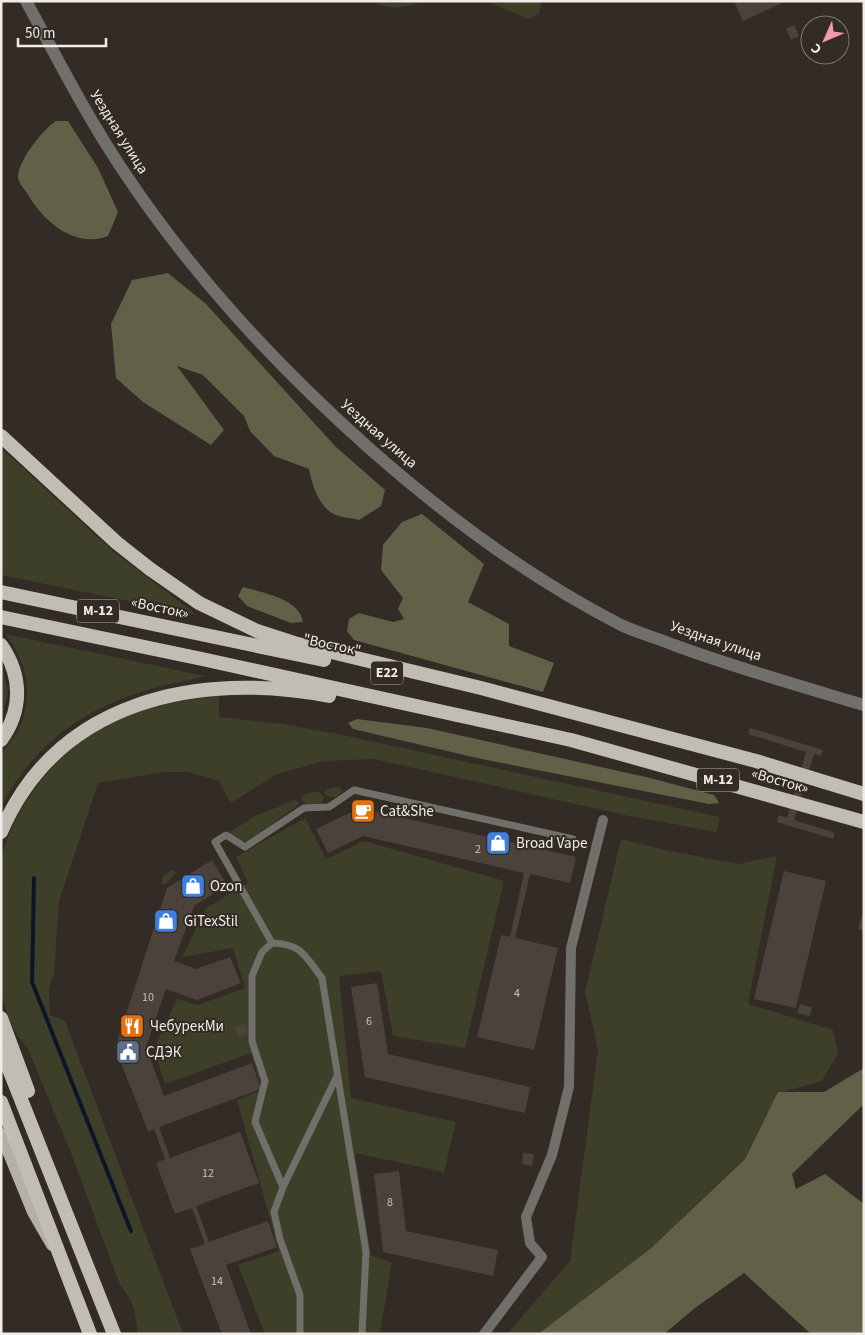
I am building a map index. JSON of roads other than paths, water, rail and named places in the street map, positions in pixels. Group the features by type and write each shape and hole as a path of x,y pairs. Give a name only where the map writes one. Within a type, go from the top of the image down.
{"highway":[{"path":"1,436 117,543 184,594 236,622 276,638 481,688 579,716"},
{"name":"«Восток»","path":"1,592 195,631"},
{"path":"1,617 202,658 571,740"},
{"name":"\"Восток\"","path":"195,631 579,716"},
{"path":"1,645 15,672 18,693 13,719 1,740"},
{"path":"1,832 24,791 43,766 67,743 94,724 121,709 146,700 181,693 246,688 299,690 459,722 571,740"},
{"name":"«Восток»","path":"579,716 756,761 864,794"},
{"name":"«Восток»","path":"571,740 864,822"},
{"path":"1,1018 66,1186 84,1254"},
{"path":"1,1049 84,1254 114,1334"},
{"path":"1,1102 90,1334"}],"main road":[{"path":"1,1134 32,1212 63,1263"}],"street":[{"name":"Уездная улица","path":"26,1 77,97 122,170 183,254 238,320 308,394 405,479 500,553 547,584 624,626 703,656 864,705"},
{"path":"272,943 216,842 226,835 245,846 304,808 329,807 354,790 573,839"},
{"path":"484,1334 542,1257 530,1243 526,1217 552,1155 569,1087 571,948 602,820"},
{"path":"283,1187 255,1122 265,1081 252,1041 252,976 262,952 272,943 290,944 304,954 322,978 366,1252 362,1334"},
{"path":"300,1334 300,1295 280,1239 274,1212 283,1187 338,1076"}],"waterway":[{"path":"34,878 32,982 131,1231"}],"place":[{"name":"Cat&She","path":"363,811"},
{"name":"Broad Vape","path":"498,843"},
{"name":"Ozon","path":"193,886"},
{"name":"GiTexStil","path":"166,921"},
{"name":"ЧебурекМи","path":"132,1026"},
{"name":"СДЭК","path":"128,1052"}]}
